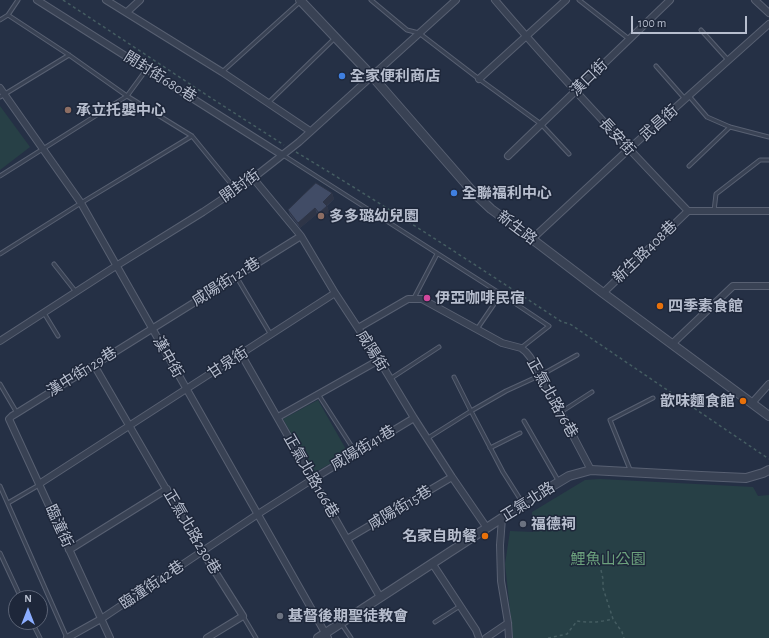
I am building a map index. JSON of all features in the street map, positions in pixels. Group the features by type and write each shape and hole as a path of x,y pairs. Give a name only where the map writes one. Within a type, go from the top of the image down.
{"street":[{"name":"開封街680巷","path":"37,0 282,155"},
{"path":"106,0 222,72 310,131"},
{"path":"127,12 140,0"},
{"name":"開封街","path":"0,341 236,190 282,155 310,131 456,0"},
{"name":"長安街","path":"495,0 628,149 688,211"},
{"path":"479,79 566,0"},
{"name":"漢口街","path":"508,156 670,0"},
{"path":"755,0 769,13"},
{"name":"新生路","path":"300,1 372,76 473,192 491,209 769,416"},
{"name":"武昌街","path":"532,239 628,149 769,24"},
{"name":"漢中街","path":"0,88 2,95 43,148 81,203 326,635"},
{"name":"咸陽街","path":"252,178 301,236 414,418 487,528"},
{"path":"688,211 769,211"},
{"name":"新生路408巷","path":"603,293 688,211"},
{"name":"咸陽街121巷","path":"152,328 301,236"},
{"path":"672,344 732,286 769,286"},
{"name":"甘泉街","path":"40,484 335,293"},
{"path":"358,328 408,298 414,298"},
{"name":"正氣北路76巷","path":"414,298 422,298 428,301 502,343 521,348 530,357 541,375 591,470"},
{"name":"漢中街129巷","path":"14,414 152,328"},
{"name":"正氣北路166巷","path":"242,354 380,597"},
{"path":"278,417 378,360"},
{"name":"正氣北路230巷","path":"94,365 202,550 243,616"},
{"path":"752,403 769,384"},
{"name":"臨潼街","path":"14,414 9,419 110,638"},
{"name":"咸陽街41巷","path":"258,514 414,418"},
{"name":"正氣北路","path":"318,638 326,635 341,623 523,503 569,476 591,470 746,478 767,473"},
{"name":"咸陽街15巷","path":"347,539 452,477"},
{"path":"70,550 167,489"},
{"name":"臨潼街42巷","path":"67,638 101,619 202,550 258,514"},
{"path":"502,518 500,544 501,581 509,638"},
{"path":"432,563 476,630 479,638"},
{"path":"208,638 243,616"},
{"path":"486,638 508,623"}],"lane":[{"path":"0,20 8,15 18,0"},
{"path":"371,0 407,30 419,34 541,124 569,154"},
{"path":"579,0 629,39"},
{"path":"222,72 300,1"},
{"path":"8,15 69,55 127,96 192,136 236,190"},
{"path":"701,30 729,60"},
{"path":"268,103 335,38"},
{"path":"2,95 69,55"},
{"path":"656,66 707,117 730,127 769,137"},
{"path":"0,176 127,96 146,69"},
{"path":"689,166 730,127"},
{"path":"0,254 192,136"},
{"path":"282,155 549,326 521,348"},
{"path":"714,211 716,194 760,160 769,160"},
{"path":"414,298 437,254"},
{"path":"54,264 76,292"},
{"path":"236,276 271,335"},
{"path":"477,329 501,294"},
{"path":"44,313 58,336"},
{"path":"390,379 439,347"},
{"path":"428,438 506,391 577,356"},
{"path":"454,378 503,472 523,503"},
{"path":"0,384 14,414"},
{"path":"561,412 592,392"},
{"path":"318,394 356,453"},
{"path":"631,472 610,420 653,398"},
{"path":"524,421 560,482"},
{"path":"490,448 520,433"},
{"path":"8,503 40,484"},
{"path":"0,486 67,638"},
{"path":"0,553 17,590"},
{"path":"435,622 460,606"},
{"name":"正氣北路230巷","path":"243,616 256,638"},
{"path":"341,623 351,638"}],"path":[{"path":"63,0 208,96 352,185 562,322 570,324 769,459"},
{"path":"600,570 603,579 603,588 613,619 622,632 624,638"},
{"path":"548,638 567,634 577,621 601,622 613,619"}],"green space":[{"path":"0,106 30,147 0,170"},
{"path":"318,400 348,453 314,473 283,419"},
{"name":"鯉魚山公園","path":"600,479 753,487 758,496 769,495 769,638 513,638 505,564 510,531 533,532 532,512 585,480"}],"building":[{"name":"多多璐幼兒園","path":"316,183 332,193 323,202 327,206 319,213 315,208 298,223 288,210"}],"place":[{"name":"全家便利商店","path":"342,76"},
{"name":"承立托嬰中心","path":"68,110"},
{"name":"全聯福利中心","path":"454,193"},
{"name":"多多璐幼兒園","path":"321,216"},
{"name":"伊亞咖啡民宿","path":"427,298"},
{"name":"四季素食館","path":"660,306"},
{"name":"歆味麵食館","path":"743,401"},
{"name":"福德祠","path":"523,524"},
{"name":"名家自助餐","path":"485,536"},
{"name":"基督後期聖徒教會","path":"280,616"}]}
